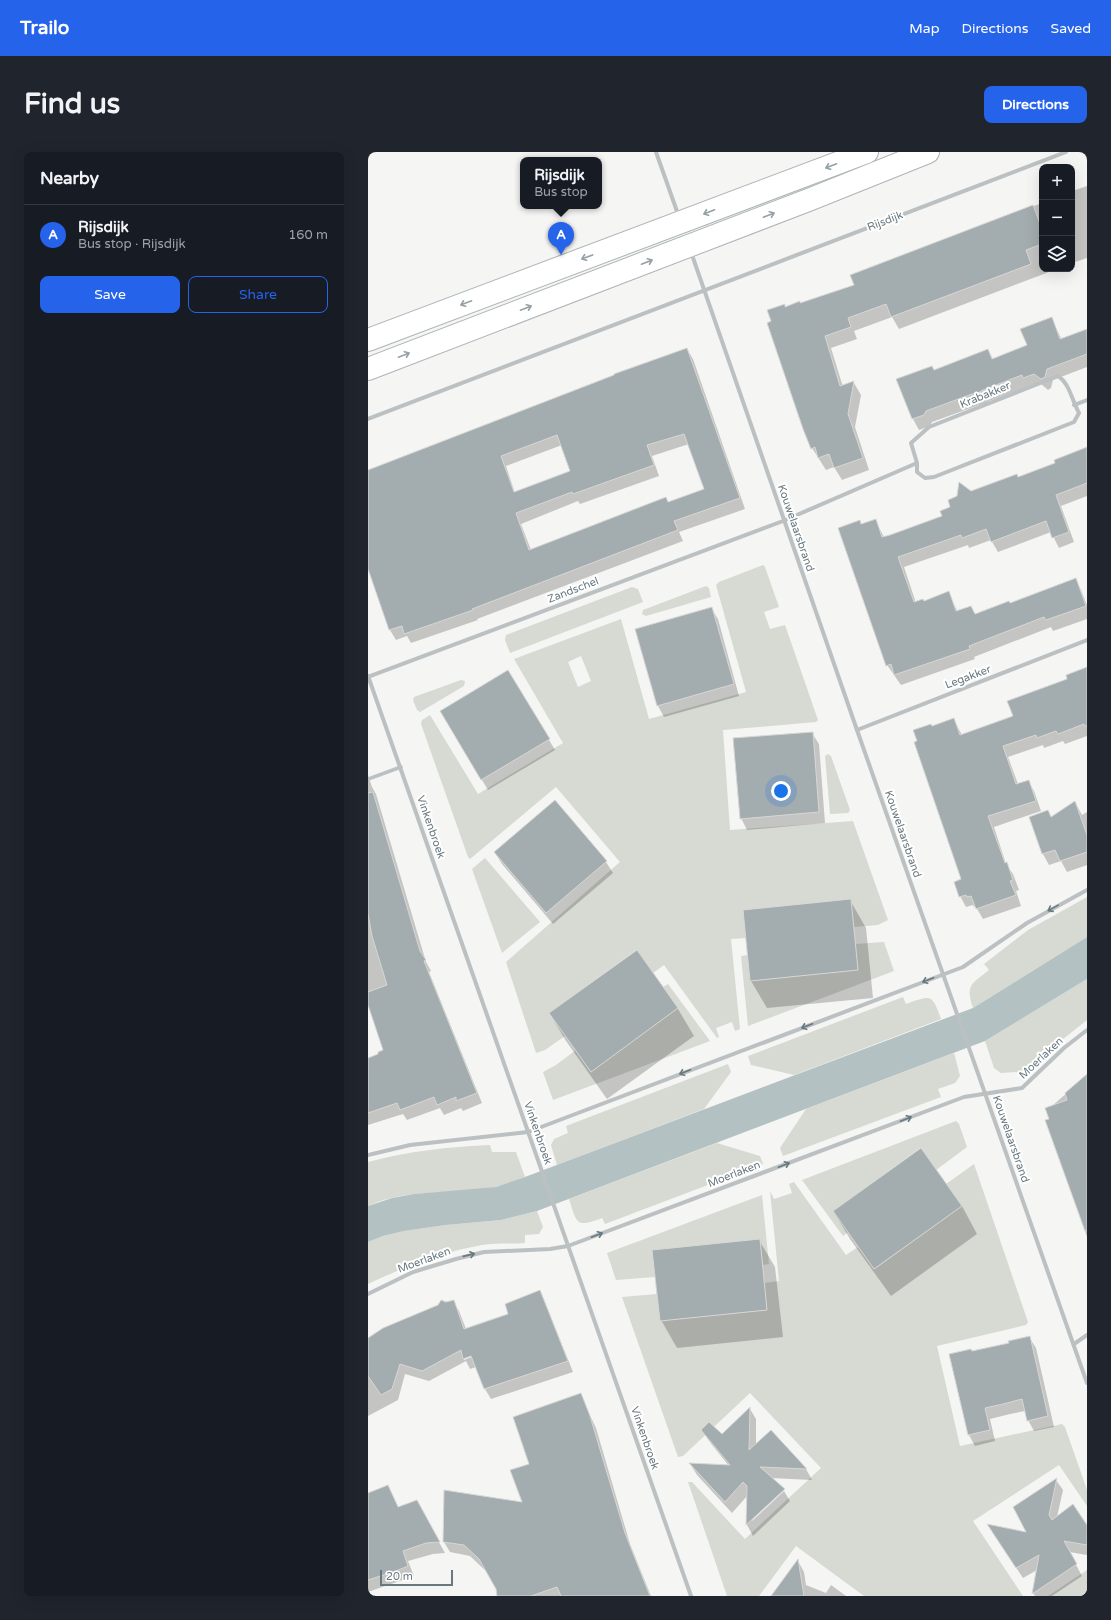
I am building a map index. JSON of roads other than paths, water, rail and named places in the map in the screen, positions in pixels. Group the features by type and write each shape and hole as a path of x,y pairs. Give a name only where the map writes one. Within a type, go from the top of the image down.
{"main road":[{"path":"368,340 867,152"},
{"path":"368,369 689,246 928,152"},
{"path":"681,223 689,246"}],"street":[{"path":"656,152 681,223"},
{"name":"Rijsdijk","path":"368,420 1066,152"},
{"path":"689,246 703,291"},
{"name":"Kouwelaarsbrand","path":"703,291 856,730 1087,1383"},
{"name":"Krabakker","path":"1058,376 1066,381 1074,405 1079,413 1074,422 934,477 925,478 917,472 917,463 911,443 929,427 1058,376"},
{"path":"1074,405 1087,400"},
{"path":"783,521 917,463"},
{"name":"Zandschel","path":"368,676 783,521"},
{"name":"Legakker","path":"856,730 1087,640"},
{"name":"Vinkenbroek","path":"368,676 691,1596"},
{"path":"368,779 401,767"},
{"path":"368,1155 410,1145 528,1132 963,967 1026,923 1087,890"},
{"name":"Moerlaken","path":"368,1294 413,1272 456,1258 484,1252 550,1249 568,1246 964,1097 1022,1088 1064,1048 1087,1030"},
{"path":"1074,1344 1087,1335"}],"place":[{"name":"Rijsdijk","path":"561,255"}]}
